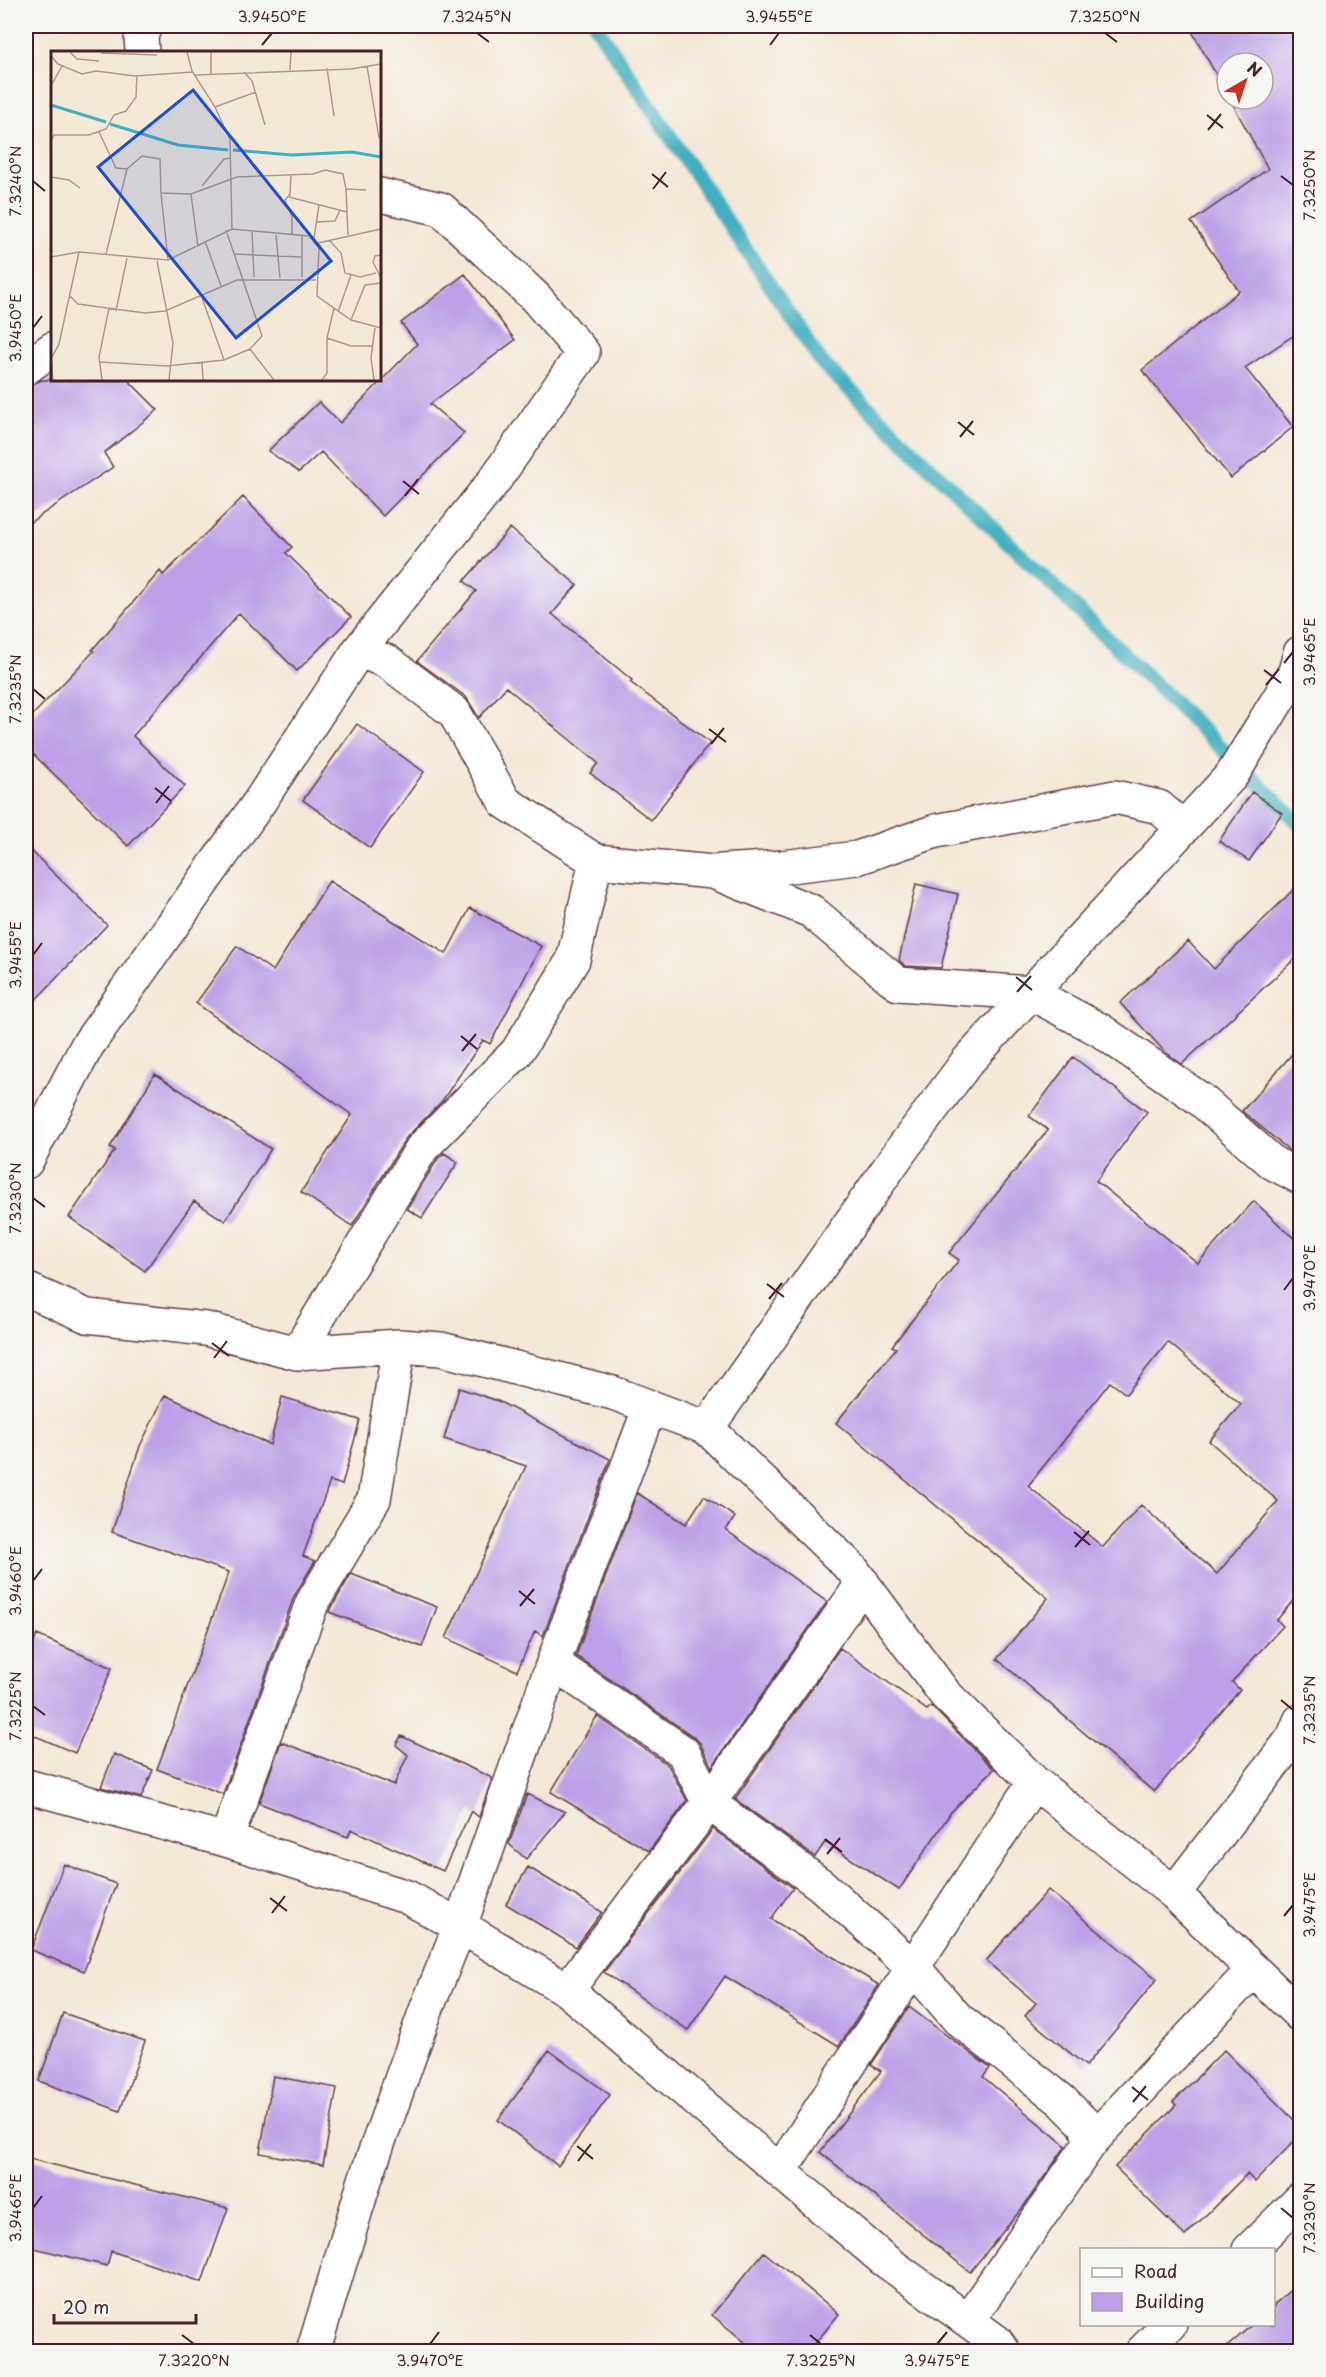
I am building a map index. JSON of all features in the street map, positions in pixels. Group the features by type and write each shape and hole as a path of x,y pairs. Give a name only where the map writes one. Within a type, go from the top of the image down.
{"street":[{"path":"142,51 141,36 145,26"},
{"path":"26,1162 87,1046 258,804 359,650 494,481 583,353 536,298 441,209 381,195"},
{"path":"26,368 51,350"},
{"path":"359,650 388,662 454,712 505,802 596,861 713,872 857,858 936,831 1114,797 1159,807 1183,828"},
{"path":"707,1428 902,1149 967,1062 1232,775 1294,672 1300,653"},
{"path":"297,1353 422,1148 517,1052 573,960 596,861"},
{"path":"713,872 811,911 898,984 1031,993 1100,1030 1200,1099 1273,1163 1300,1177"},
{"path":"26,1288 87,1316 206,1329 297,1353 399,1346 441,1349 613,1393 707,1428 852,1569 945,1694 1034,1782 1174,1893 1300,2015"},
{"path":"226,1840 312,1603 374,1499 399,1346"},
{"path":"314,2352 365,2180 426,2010 460,1926 553,1663 650,1407"},
{"path":"567,1990 710,1803 863,1583"},
{"path":"553,1663 683,1752 710,1803 821,1885 913,1967 958,2019 1061,2100 1085,2124 1091,2142"},
{"path":"1174,1893 1293,1738 1300,1721"},
{"path":"780,2171 1034,1782"},
{"path":"26,1786 226,1840 407,1897 460,1926 567,1990 883,2259 996,2341 1004,2352"},
{"path":"968,2320 1091,2142 1252,1970"},
{"path":"1251,2248 1300,2200"},
{"path":"1142,2352 1169,2326"}],"building":[{"path":"1189,26 1300,26 1300,331 1245,368 1293,427 1231,478 1142,370 1239,291 1191,222 1268,169 1237,111 1275,111 1275,51 1215,51 1215,73"},
{"path":"465,274 515,340 430,404 464,433 383,516 321,452 299,472 268,451 319,402 340,423 417,344 401,323"},
{"path":"42,380 129,381 158,410 104,453 113,467 26,525 26,386"},
{"path":"243,497 292,547 286,553 351,617 297,671 239,613 133,736 185,786 128,846 26,747 26,722 94,651 92,650 160,571 163,575"},
{"path":"510,528 577,585 552,614 632,680 630,682 710,743 651,820 590,773 598,763 506,687 479,718 466,697 417,661 476,591 464,581"},
{"path":"357,724 424,772 370,848 303,800"},
{"path":"1252,792 1282,813 1249,861 1219,841"},
{"path":"26,846 107,925 26,1010"},
{"path":"329,881 446,954 470,908 541,946 490,1044 483,1040 442,1101 406,1138 352,1226 301,1192 352,1115 196,1003 237,946 273,971"},
{"path":"1300,883 1300,954 1182,1064 1164,1051 1120,1003 1188,941 1214,969"},
{"path":"916,884 958,894 941,968 905,966 899,960"},
{"path":"1300,1045 1300,1139 1290,1151 1242,1111"},
{"path":"1073,1057 1147,1112 1096,1181 1198,1263 1254,1201 1300,1244 1300,1592 1277,1620 1283,1626 1232,1682 1240,1690 1154,1792 997,1659 1048,1598 836,1423 896,1348 892,1346 959,1260 949,1253 1048,1130 1029,1116","holes":["1168,1342 1241,1404 1209,1441 1278,1501 1217,1574 1141,1505 1103,1547 1028,1486 1110,1382 1126,1394"]},
{"path":"155,1074 271,1149 225,1221 194,1201 145,1271 69,1217 115,1150 110,1147"},
{"path":"444,1153 458,1162 422,1218 407,1209 437,1160"},
{"path":"459,1388 498,1401 610,1459 543,1636 535,1631 517,1671 446,1638 526,1466 444,1439"},
{"path":"165,1395 270,1445 282,1397 360,1420 342,1485 330,1481 303,1556 315,1561 294,1596 223,1794 157,1769 229,1572 112,1532 140,1446"},
{"path":"637,1493 686,1524 704,1496 735,1517 726,1530 827,1602 712,1767 700,1743 694,1737 576,1656"},
{"path":"351,1574 437,1607 422,1647 329,1612"},
{"path":"37,1635 112,1668 75,1753 26,1732 26,1661"},
{"path":"840,1648 927,1710 931,1706 994,1769 951,1812 899,1890 825,1842 815,1857 735,1799"},
{"path":"597,1716 668,1765 687,1801 649,1851 551,1792"},
{"path":"401,1736 492,1778 479,1817 471,1811 443,1871 351,1829 348,1837 259,1803 281,1742 394,1785 408,1755 396,1745"},
{"path":"114,1754 153,1770 141,1798 101,1787"},
{"path":"527,1794 565,1812 526,1859 509,1844"},
{"path":"713,1829 793,1888 771,1919 879,1985 839,2046 725,1976 688,2030 604,1972"},
{"path":"64,1864 116,1884 84,1971 31,1950"},
{"path":"528,1867 602,1912 576,1947 506,1904"},
{"path":"1048,1890 1157,1979 1086,2066 1025,2016 1036,2003 986,1961"},
{"path":"909,2007 990,2068 983,2077 1066,2146 1023,2207 970,2272 820,2152 881,2071 871,2065"},
{"path":"63,2013 145,2041 120,2111 39,2081"},
{"path":"549,2050 610,2095 558,2166 498,2120"},
{"path":"1224,2050 1300,2126 1300,2135 1255,2182 1247,2174 1185,2236 1115,2167 1176,2105 1173,2102"},
{"path":"273,2076 337,2088 323,2165 260,2153"},
{"path":"26,2158 228,2208 202,2282 111,2251 107,2266 26,2246"},
{"path":"764,2252 839,2314 808,2352 757,2352 712,2315"},
{"path":"1300,2281 1300,2352 1221,2352 1251,2326 1275,2326 1275,2304"}],"waterway":[{"path":"596,26 822,363 1300,824"}]}
